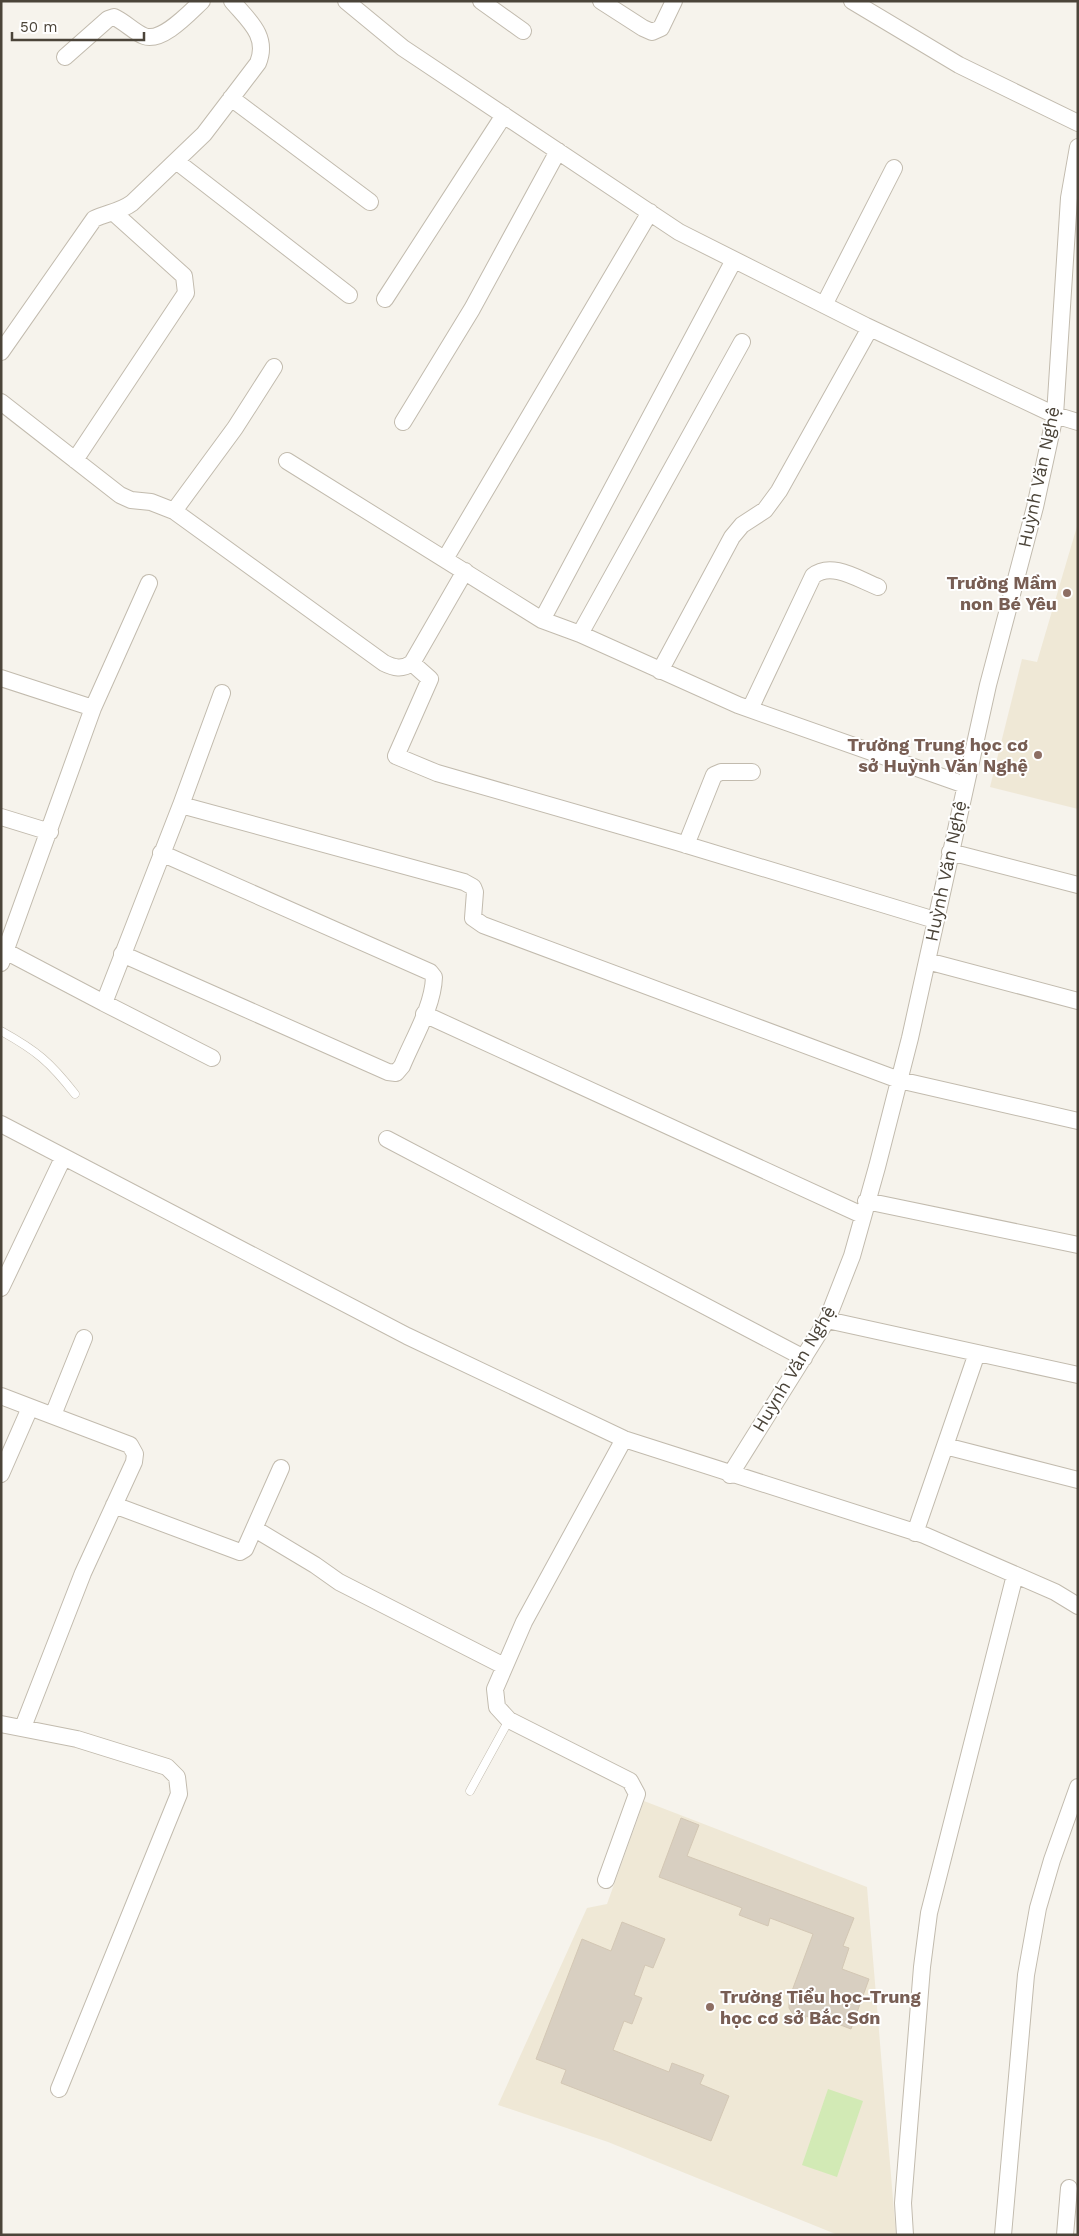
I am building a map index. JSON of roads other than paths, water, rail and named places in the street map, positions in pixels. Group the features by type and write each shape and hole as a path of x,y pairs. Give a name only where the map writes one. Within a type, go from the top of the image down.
{"street":[{"path":"65,57 108,19 114,17 143,36 153,38 166,32 202,1"},
{"path":"1,352 94,219 125,208 132,203 204,134 258,63 262,52 262,41 254,27 232,1"},
{"path":"346,1 403,48 679,232 870,328 1055,415 1078,422"},
{"path":"481,1 523,31"},
{"path":"601,1 652,32 661,28 674,1"},
{"path":"852,1 959,66 1078,123"},
{"path":"231,98 370,202"},
{"path":"385,300 504,115"},
{"name":"Huỳnh Văn Nghệ","path":"730,1474 827,1320 852,1256 899,1080 988,685 1035,507 1055,415 1069,198 1078,147"},
{"path":"403,422 472,309 558,151"},
{"path":"176,161 348,294"},
{"path":"824,305 894,168"},
{"path":"76,460 186,293 187,287 184,276 113,212"},
{"path":"445,559 650,212"},
{"path":"542,620 734,260"},
{"path":"660,671 732,537 742,525 765,510 779,491 870,328"},
{"path":"580,634 742,342"},
{"path":"174,511 235,428 274,367"},
{"path":"1,402 120,495 131,500 151,502 174,511 384,663 395,668 406,667 412,663 465,571"},
{"path":"287,461 542,620 580,634 660,671 750,709 965,785"},
{"path":"750,709 813,576 821,570 833,570 878,587"},
{"path":"150,583 93,708 4,957 212,1058"},
{"path":"412,663 430,679 396,756 437,773 935,920"},
{"path":"1,678 93,708"},
{"path":"104,1004 222,693"},
{"path":"686,845 714,775 720,772 752,772"},
{"path":"181,805 464,882 473,886 475,892 473,918 483,925 899,1080 1078,1121"},
{"path":"1,817 50,832"},
{"path":"950,852 1078,885"},
{"path":"122,954 388,1072 396,1073 402,1066 424,1014 434,985 434,977 430,972 161,853"},
{"path":"927,961 1078,1002"},
{"path":"424,1014 864,1208 1078,1245"},
{"path":"1,1124 407,1336 624,1439 915,1532 1055,1592 1078,1606"},
{"path":"387,1139 804,1358"},
{"path":"1,1288 63,1158"},
{"path":"827,1320 1078,1375"},
{"path":"53,1416 84,1338"},
{"path":"915,1532 977,1353"},
{"path":"1,1396 130,1445 135,1454 134,1462 83,1573 23,1727"},
{"path":"1,1474 29,1410 34,1409"},
{"path":"606,1880 637,1794 635,1788 630,1781 612,1771 509,1720 496,1707 495,1689 524,1622 624,1439"},
{"path":"945,1446 1078,1480"},
{"path":"114,1506 240,1552 245,1549 255,1529 281,1468"},
{"path":"255,1529 315,1565 339,1582 504,1666"},
{"path":"905,2235 904,2203 921,1977 929,1913 1015,1575"},
{"path":"1,1724 77,1739 167,1767 177,1777 179,1794 59,2089"},
{"path":"1003,2235 1026,1975 1038,1908 1052,1860 1078,1787"},
{"path":"1065,2235 1069,2188"}],"lane":[{"path":"1,1031 30,1047 53,1066 75,1094"},
{"path":"470,1790 509,1720"}],"place":[{"name":"Trường Mầm non Bé Yêu","path":"1067,593"},
{"name":"Trường Trung học cơ sở Huỳnh Văn Nghệ","path":"1038,755"},
{"name":"Trường Tiểu học-Trung học cơ sở Bắc Sơn","path":"710,2007"}]}
